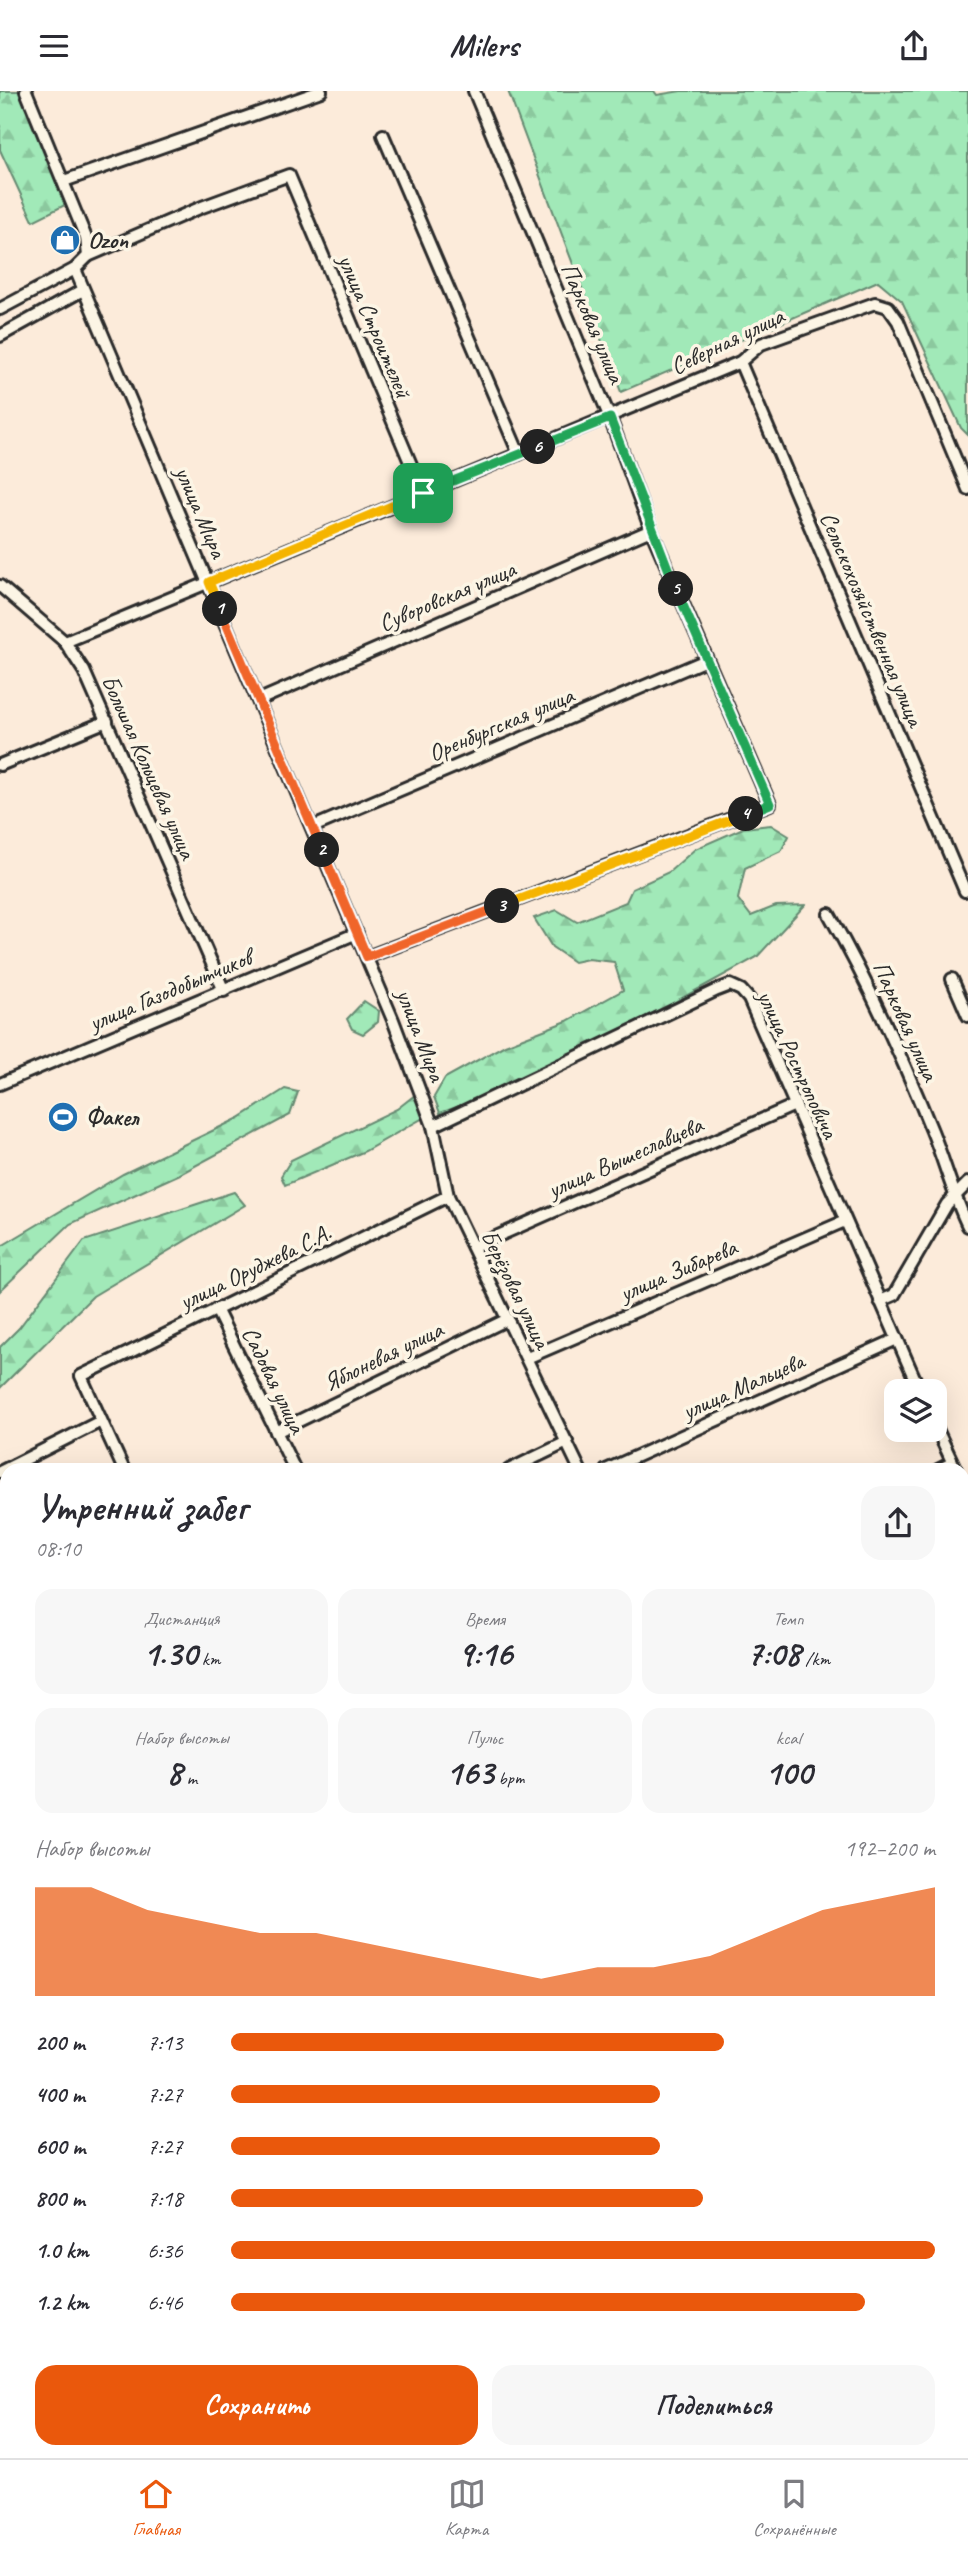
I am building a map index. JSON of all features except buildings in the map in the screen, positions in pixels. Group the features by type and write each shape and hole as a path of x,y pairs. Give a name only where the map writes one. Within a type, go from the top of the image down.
{"street":[{"path":"0,294 3,308 75,269 88,256 86,238 26,91"},
{"path":"64,181 321,91"},
{"name":"Парковая улица","path":"367,957 770,804 651,530 610,418 474,91"},
{"path":"383,135 519,454"},
{"name":"улица Строителей","path":"88,256 202,207 289,175 423,493"},
{"name":"улица Мира","path":"75,269 313,827 432,1124"},
{"path":"0,336 83,290"},
{"name":"Северная улица","path":"65,642 610,418 740,362 761,344 803,326 876,303 888,307 898,321 968,489"},
{"name":"Сельскохозяйственная улица","path":"740,362 965,891"},
{"name":"Суворовская улица","path":"259,700 651,530"},
{"name":"Большая Кольцевая улица","path":"0,586 65,642 84,671 224,991"},
{"name":"Оренбургская улица","path":"313,827 706,660"},
{"path":"0,765 107,721"},
{"name":"Парковая улица","path":"829,914 863,974 934,1134 953,1195 968,1226"},
{"name":"улица Газодобытчиков","path":"0,1084 357,933"},
{"path":"952,979 968,1016"},
{"name":"улица Ростроповича","path":"432,1124 730,985 741,990 749,999 915,1379"},
{"name":"улица Вышеславцева","path":"473,1247 795,1105"},
{"name":"Берёзовая улица","path":"432,1124 448,1196 577,1463"},
{"path":"880,1301 894,1295 953,1195 968,1183"},
{"name":"улица Оруджева С.А.","path":"101,1421 81,1376 448,1196"},
{"name":"улица Зибарева","path":"527,1358 845,1221"},
{"name":"Садовая улица","path":"216,1309 292,1463"},
{"name":"Яблоневая улица","path":"276,1432 508,1319"},
{"name":"улица Мальцева","path":"622,1463 897,1339"},
{"path":"18,1463 101,1421 121,1463"},
{"path":"524,1463 567,1442"},
{"path":"943,1442 952,1463"}],"green space":[{"path":"0,91 22,91 71,202 33,221 0,150"},
{"path":"508,91 654,91 657,95 681,91 968,91 968,435 961,428 902,301 878,281 621,392"},
{"path":"771,825 789,836 781,851 745,868 738,899 751,916 776,906 805,905 757,957 673,1003 482,1098 440,1113 434,1097 445,1078 505,1045 567,1021 623,990 614,962 588,959 574,962 552,947 534,918 557,910 577,922 626,902 632,889 669,872 695,849 743,828"},
{"path":"364,1001 379,1011 378,1022 363,1034 352,1029 347,1019"},
{"path":"285,1089 298,1092 290,1115 180,1174 70,1224 0,1291 0,1247 123,1174 239,1118"},
{"path":"415,1095 423,1118 365,1151 285,1185 281,1176 291,1160 397,1109"},
{"path":"234,1192 245,1205 93,1296 0,1388 0,1347 19,1328 84,1241"}],"place":[{"name":"Ozon","path":"65,240"},
{"name":"Факел","path":"63,1117"}],"route":[{"path":"610,418 651,530 770,804 367,957 209,582 423,493 610,418"}]}
